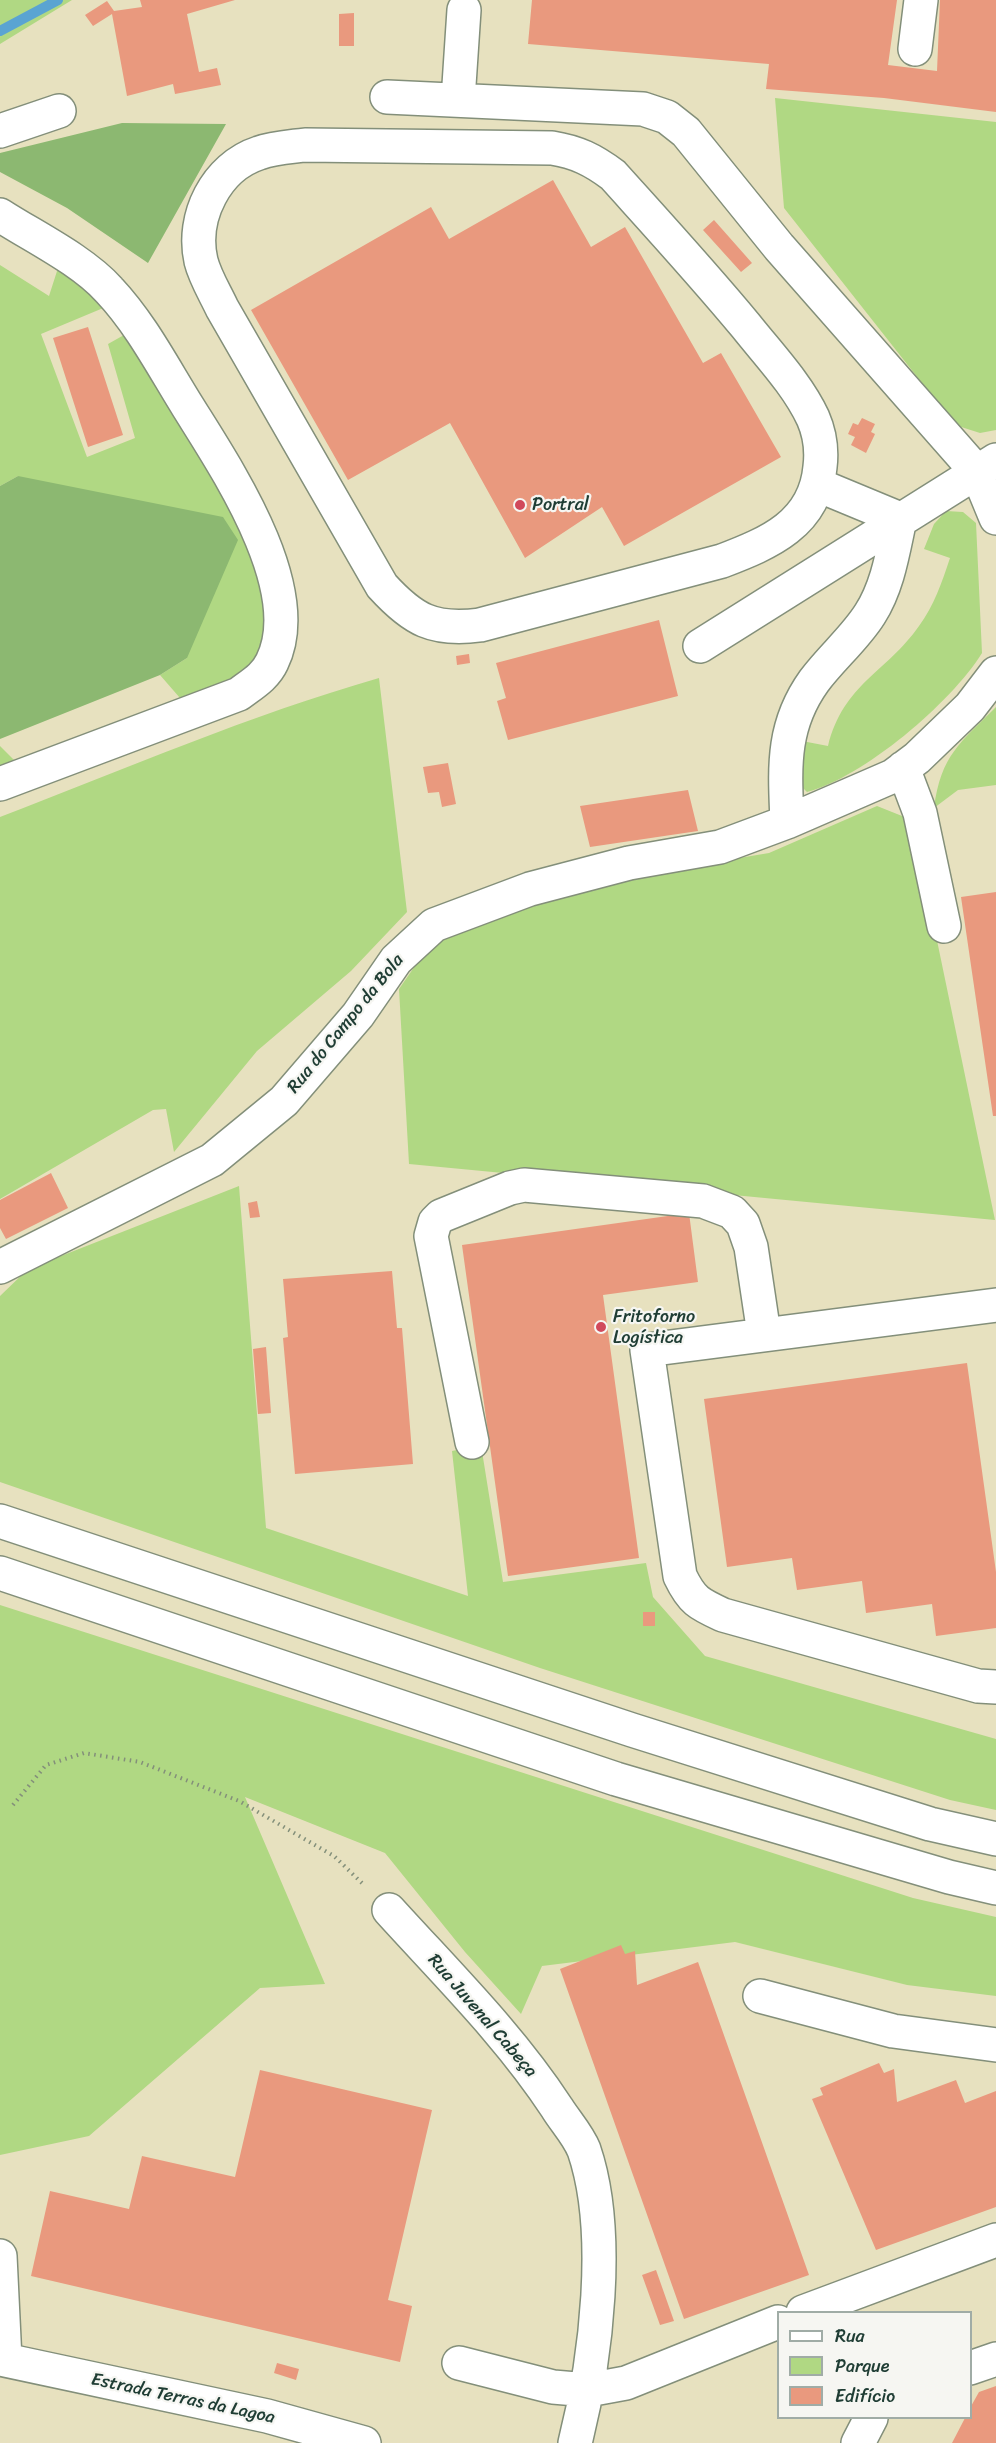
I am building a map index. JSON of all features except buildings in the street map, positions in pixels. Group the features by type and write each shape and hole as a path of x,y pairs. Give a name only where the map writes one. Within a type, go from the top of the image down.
{"street":[{"path":"915,49 921,0"},
{"path":"458,100 464,10"},
{"path":"387,97 643,109 667,117 686,132 779,247 987,466 996,518"},
{"path":"0,131 59,111"},
{"path":"305,145 552,148 575,152 593,159 621,184 728,305 794,386 814,419 822,450 818,485 807,508 787,530 760,547 722,561 480,625 452,628 424,621 401,608 382,586 222,308 201,261 200,225 211,192 230,168 259,153 305,145"},
{"path":"0,215 108,288 135,322 217,454 257,526 276,579 280,608 278,638 272,661 262,676 239,694 0,784"},
{"path":"700,646 987,466"},
{"path":"818,485 900,519"},
{"path":"787,822 784,755 795,718 813,682 870,615 885,585 900,519"},
{"name":"Rua do Campo da Bola","path":"0,1267 212,1160 284,1101 358,1015 396,960 434,925 530,889 629,863 720,847 787,822 893,776 970,707 996,673"},
{"path":"903,768 920,813 944,926"},
{"path":"472,1442 431,1236 435,1222 441,1216 510,1188 524,1185 703,1201 732,1212 742,1224 751,1247 764,1334"},
{"path":"996,1305 647,1350 680,1576 688,1594 701,1605 723,1615 978,1686 996,1687"},
{"path":"0,1521 643,1734 930,1824 996,1839"},
{"path":"0,1573 616,1779 949,1877 996,1888"},
{"name":"Rua Juvenal Cabeça","path":"389,1910 530,2068 583,2148 595,2194 599,2269 588,2390 575,2443"},
{"path":"760,1996 893,2031 996,2045"},
{"path":"808,2311 996,2240"},
{"path":"0,2256 3,2359"},
{"path":"459,2363 553,2387 588,2390 626,2383 777,2322"},
{"name":"Estrada Terras da Lagoa","path":"3,2359 267,2416 364,2443"},
{"path":"972,2367 996,2360"},
{"path":"858,2443 871,2419"}],"path":[{"path":"12,1805 46,1765 84,1753 140,1762 239,1801 334,1856 389,1910"}],"green space":[{"path":"0,0 72,0 0,44"},
{"path":"775,98 996,122 996,430 980,433 955,425 784,208"},
{"path":"122,123 226,124 148,263 67,208 0,172 0,153"},
{"path":"0,265 49,296 58,268 108,306 41,334 87,457 135,438 108,344 124,335 247,534 261,565 266,648 244,679 180,698 160,675 187,658 18,476 0,486"},
{"path":"18,476 223,517 238,540 187,658 160,675 0,739 0,486"},
{"path":"946,511 963,512 976,523 982,653 950,694 904,736 854,771 830,784 807,792 794,779 802,741 828,746 844,707 867,680 906,642 933,602 950,558 924,549 934,524"},
{"path":"379,678 407,912 351,971 257,1051 174,1152 166,1109 153,1110 0,1199 0,817 235,726"},
{"path":"996,707 996,785 958,790 934,808 937,790 947,762 962,741"},
{"path":"0,746 16,762 0,768"},
{"path":"877,806 912,820 995,1220 409,1164 399,989 424,953 443,932 578,885 769,853"},
{"path":"239,1186 266,1528 468,1596 452,1451 481,1445 503,1582 646,1563 653,1597 705,1656 996,1739 996,1810 950,1800 540,1668 0,1482 0,1296 28,1269"},
{"path":"0,1605 913,1898 996,1917 996,1996 907,1985 735,1942 542,1966 521,2014 465,1952 385,1853 245,1797 325,1984 260,1988 89,2136 0,2155"}],"waterway":[{"path":"0,31 58,0"}],"place":[{"name":"Portral","path":"520,505"},
{"name":"Fritoforno Logística","path":"601,1327"}]}
